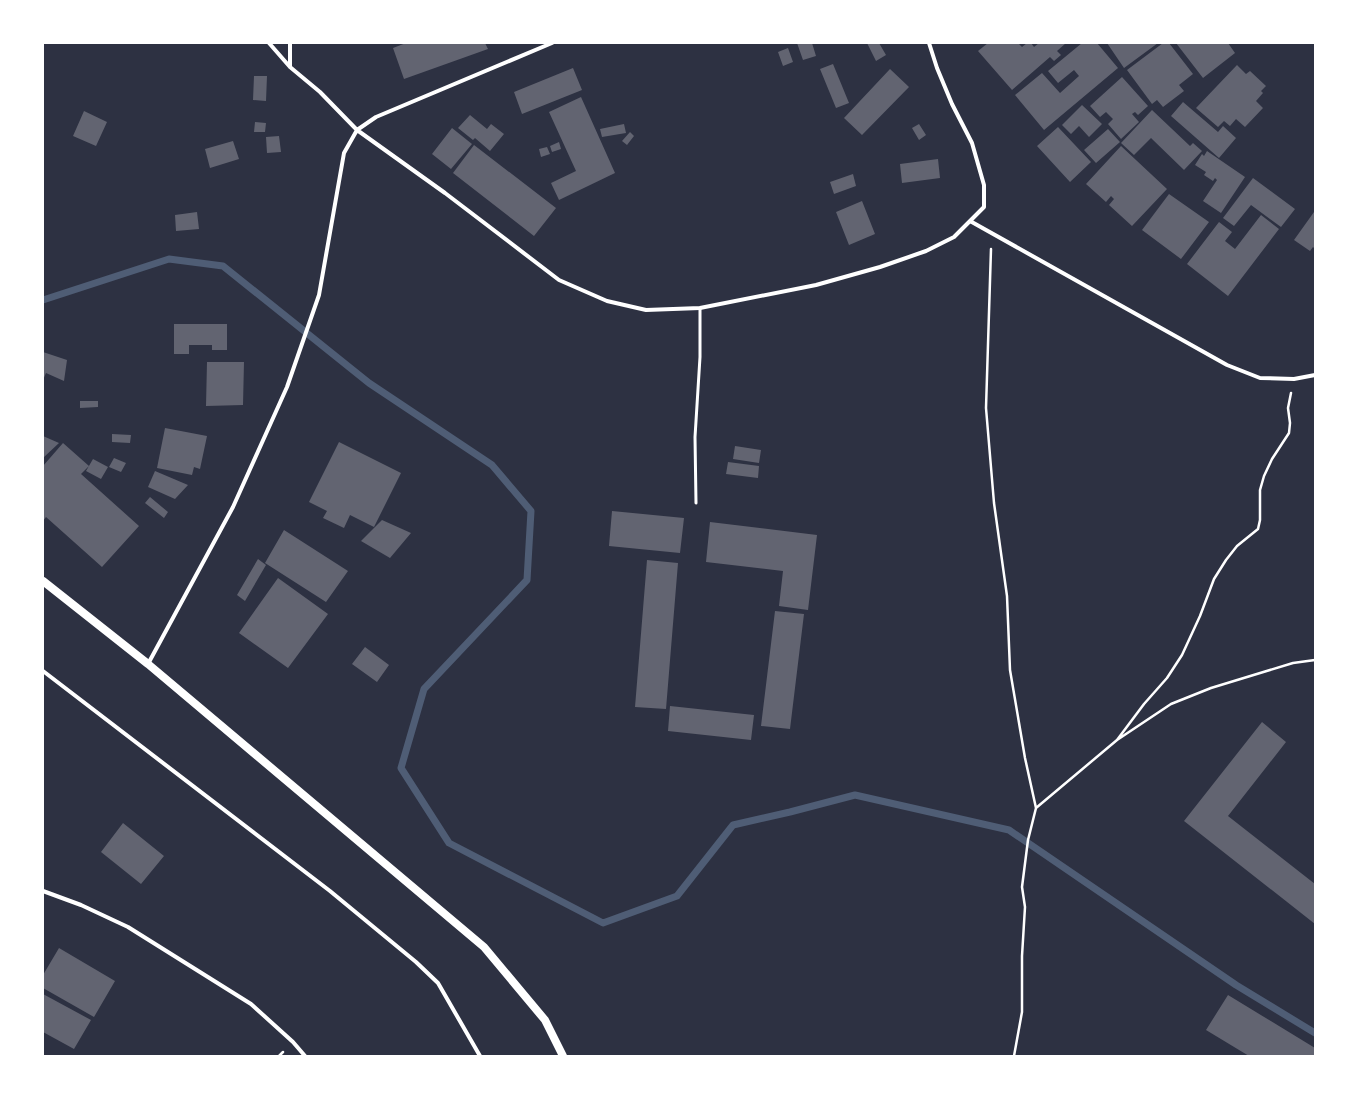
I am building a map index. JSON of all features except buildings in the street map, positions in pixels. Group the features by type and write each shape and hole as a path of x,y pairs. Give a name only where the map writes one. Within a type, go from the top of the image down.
{"main road":[{"path":"43,582 148,664 484,947 545,1020 564,1056"}],"street":[{"path":"269,43 290,67 320,92 357,130 445,193 559,280 607,302 646,310 700,308 816,285 880,267 926,251 954,237 984,207 984,185 972,143 952,104 937,68 929,43"},
{"path":"290,43 290,67"},
{"path":"148,664 233,507 287,387 319,295 344,153 357,130 376,117 552,43"},
{"path":"970,221 1227,365 1260,378 1294,379 1315,375"},
{"path":"43,670 324,887 416,962 438,983 480,1056"},
{"path":"43,892 81,905 128,927 251,1004 294,1042 305,1056"}],"lane":[{"path":"696,503 695,438 700,357 700,308"}],"path":[{"path":"991,232 986,408 994,503 1007,596 1010,670 1025,758 1036,808 1028,840 1022,887 1025,907 1022,956 1022,1012 1014,1056"},
{"path":"1117,740 1144,704 1167,678 1182,655 1200,616 1214,579 1226,560 1237,546 1258,529 1260,520 1260,490 1264,476 1272,459 1289,433 1290,423 1288,408 1294,379"},
{"path":"1036,808 1117,740 1172,704 1211,688 1293,663 1315,660"}],"waterway":[{"path":"43,300 169,259 223,266 369,383 492,465 531,511 527,580 424,689 401,768 449,843 603,923 677,896 733,825 855,795 1009,830 1236,985 1315,1033"}]}
